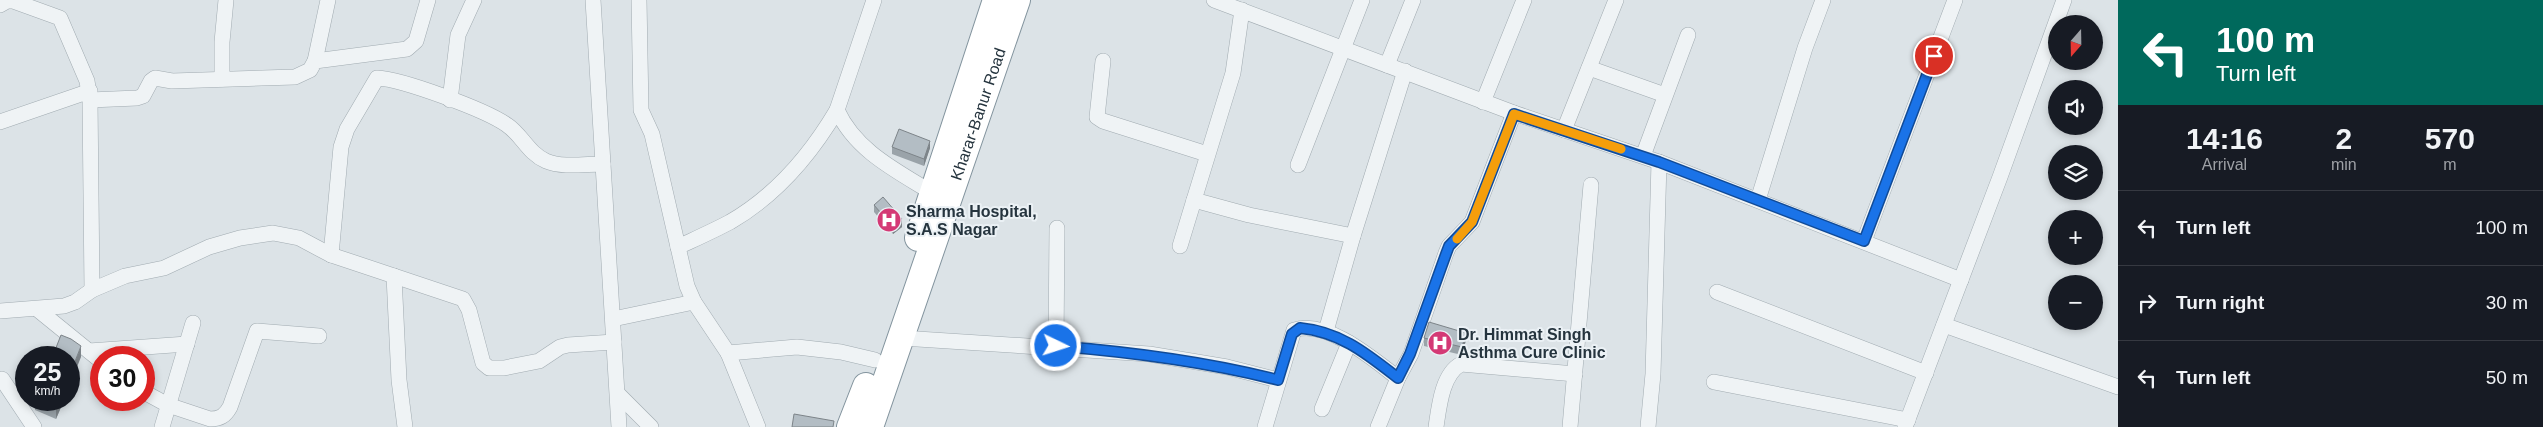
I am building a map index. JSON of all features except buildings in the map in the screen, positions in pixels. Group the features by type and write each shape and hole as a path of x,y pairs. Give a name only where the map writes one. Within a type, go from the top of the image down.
{"highway":[{"path":"850,427 875,360 996,0"},
{"name":"Kharar-Banur Road","path":"870,427 1017,0"}],"street":[{"path":"222,79 222,42 226,0"},
{"path":"0,122 90,95 137,98 143,96 151,81 155,78 172,81 295,77 310,70 315,61 328,0"},
{"path":"315,61 407,49 416,41 428,0"},
{"path":"450,100 458,35 474,0"},
{"path":"593,0 619,427"},
{"path":"639,0 641,110 652,134 678,247 694,302 728,353 758,427"},
{"path":"678,247 730,222 757,204 798,165 825,130 837,110 874,0"},
{"path":"1214,0 1514,114 1659,162 1961,280"},
{"path":"1298,165 1362,0"},
{"path":"1387,65 1413,0"},
{"path":"1483,102 1524,0"},
{"path":"1564,130 1616,0"},
{"path":"1758,200 1823,0"},
{"path":"1864,241 1955,0"},
{"path":"1714,382 1906,424 2064,0"},
{"path":"9,2 60,18 82,67 90,95 92,290"},
{"path":"1180,246 1233,73 1242,10"},
{"path":"1642,156 1688,35"},
{"path":"331,255 341,147 347,129 377,78 376,53"},
{"path":"1103,61 1097,118 1103,122 1207,154"},
{"path":"1589,68 1665,94"},
{"path":"1326,331 1353,236 1405,71"},
{"path":"377,78 397,81 450,100 506,124 526,147 547,162 603,164"},
{"path":"837,110 844,126 864,149 931,192"},
{"path":"1379,427 1398,378 1410,354 1449,246 1472,222 1514,114"},
{"path":"1648,427 1653,374 1659,162"},
{"path":"1570,427 1591,185"},
{"path":"1194,200 1249,215 1353,236"},
{"path":"1056,346 1057,228"},
{"path":"0,311 37,309 75,302 92,290 126,276 164,268 209,247 240,238 273,232 299,238 331,255 463,299 469,310 483,363 489,368 504,368 539,361 560,347 568,345 614,342"},
{"path":"394,276 399,380 405,427"},
{"path":"1717,292 1926,373"},
{"path":"613,319 694,302"},
{"path":"37,309 89,351 187,344"},
{"path":"162,427 193,323"},
{"path":"1944,325 2118,386"},
{"path":"1265,427 1294,330 1300,328 1326,331 1349,343 1398,378"},
{"path":"155,398 168,405 210,419 215,423 223,417 230,407 257,331 319,336"},
{"path":"902,338 996,345 1056,346 1183,359 1227,367 1278,380"},
{"path":"1322,409 1349,343"},
{"path":"728,353 797,346 841,352 875,360"},
{"path":"1436,427 1444,391 1454,368 1461,364 1575,374"},
{"path":"2,379 34,427"},
{"path":"618,394 651,427"}],"slow traffic":[{"path":"1457,239 1468,229 1472,222 1514,114 1621,149"}],"place":[{"name":"Sharma Hospital, S.A.S Nagar","path":"889,220"},
{"name":"Dr. Himmat Singh Asthma Cure Clinic","path":"1440,343"}],"route":[{"path":"1056,346 1149,354 1183,359 1227,367 1278,380 1292,334 1294,330 1300,328 1326,331 1334,335 1367,355 1398,378 1408,361 1449,246 1468,229 1472,222 1514,114 1659,162 1864,241 1934,56"}]}
